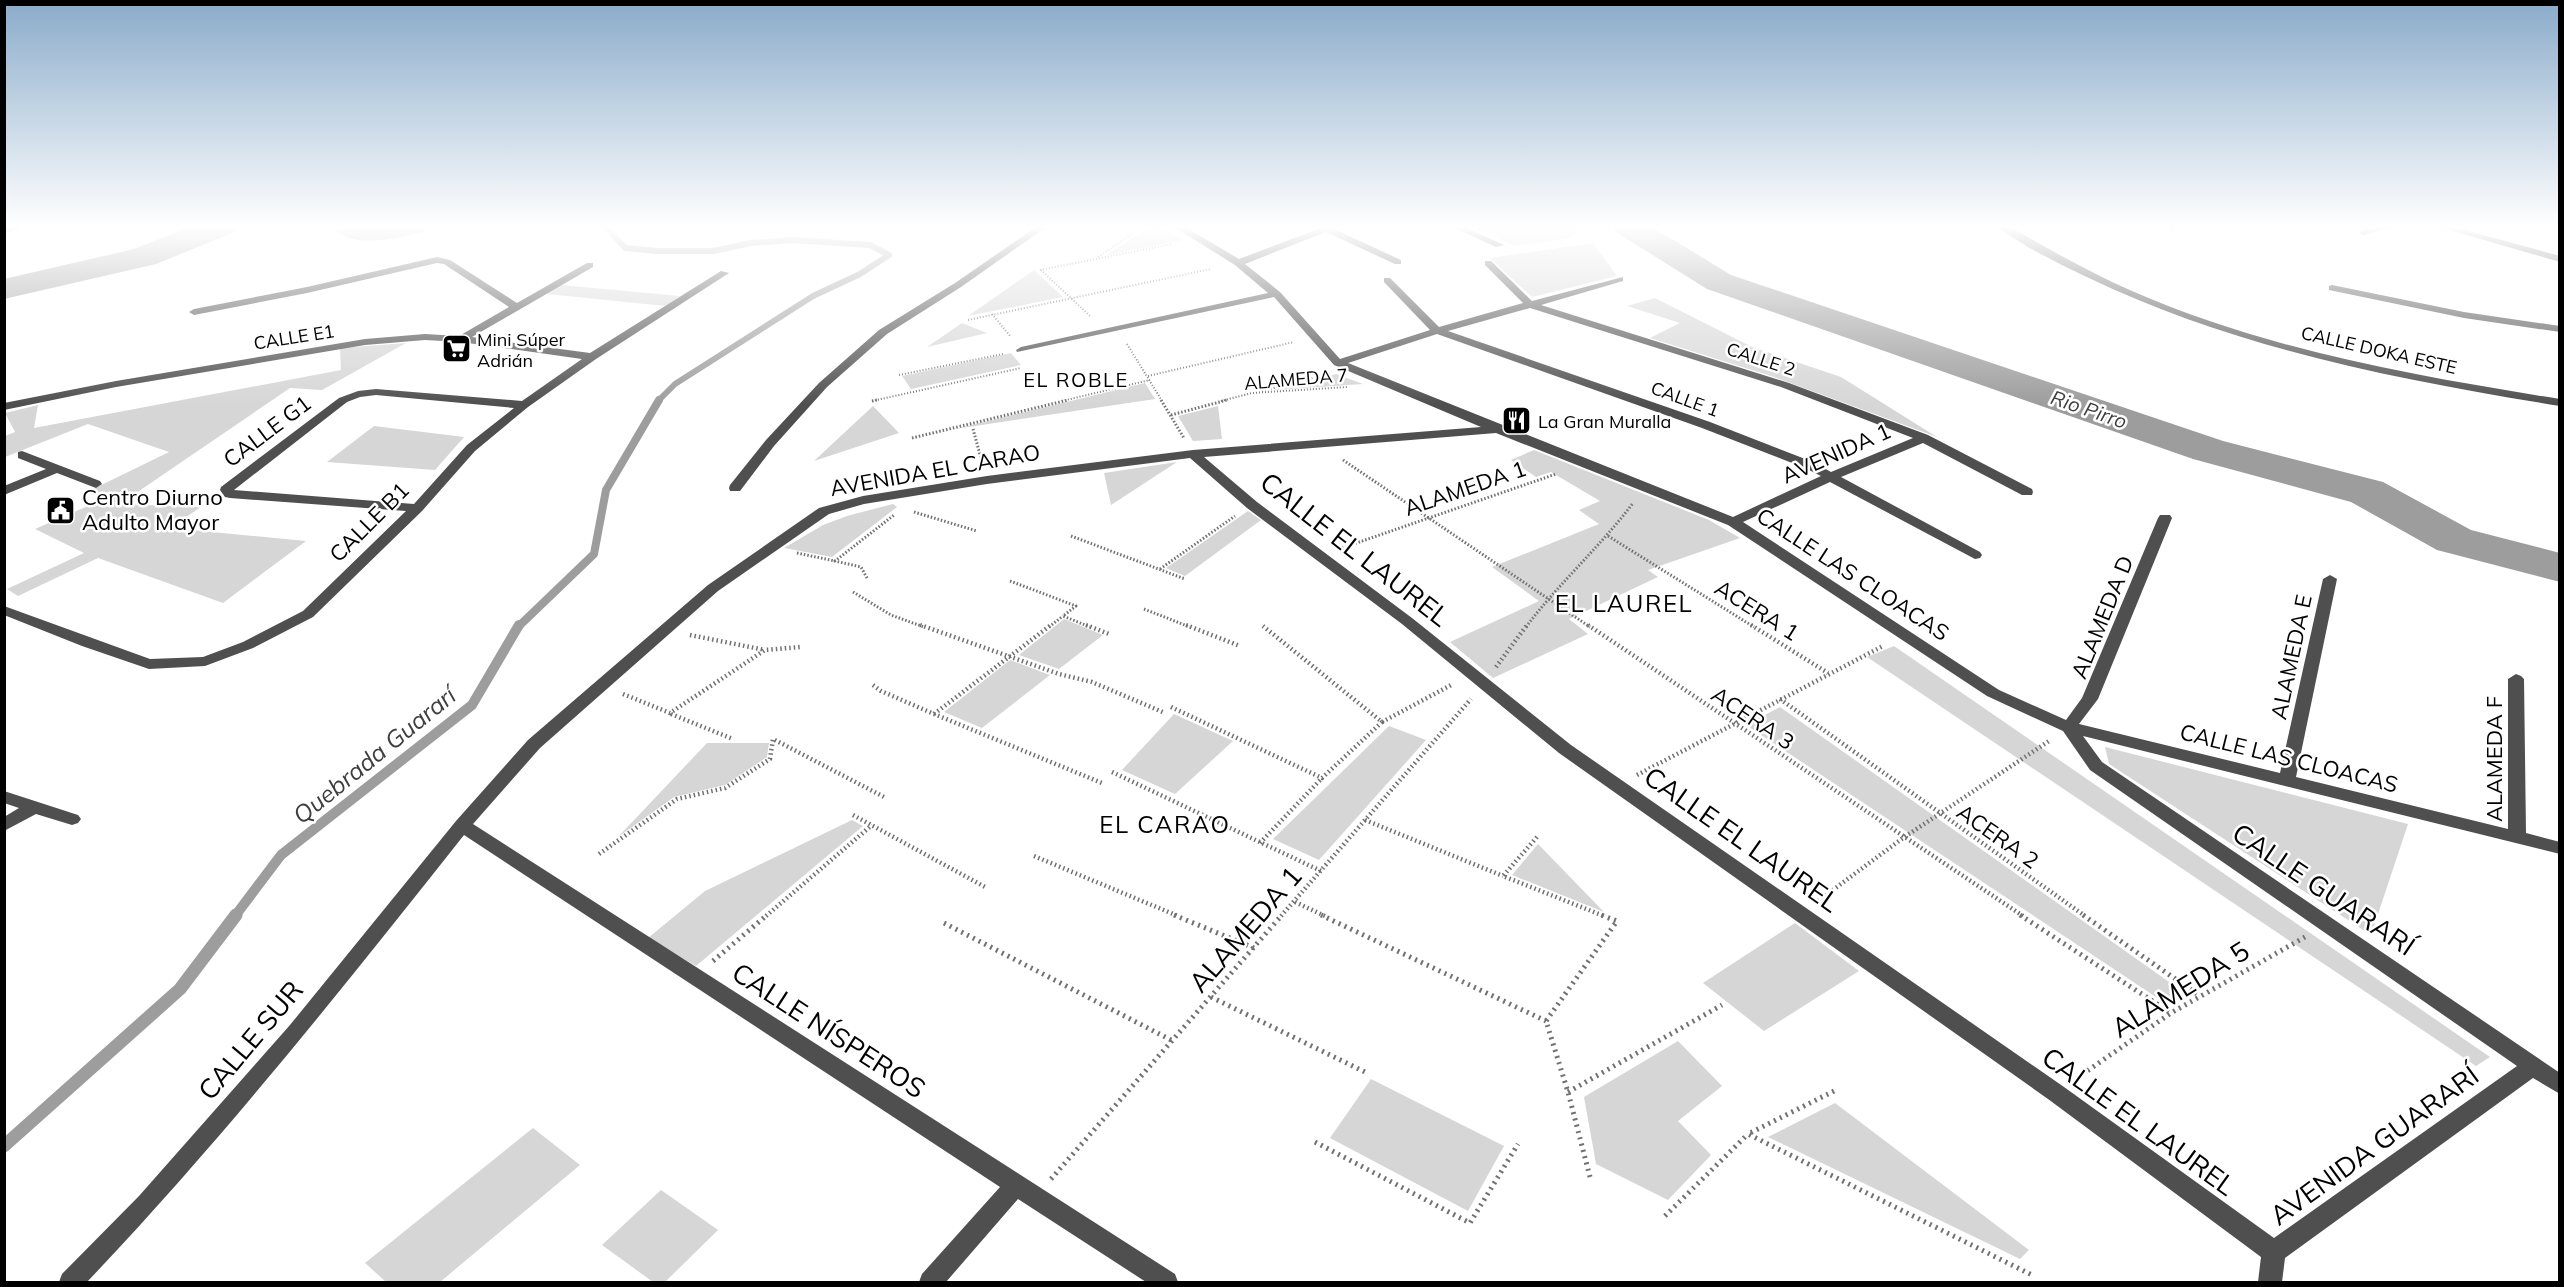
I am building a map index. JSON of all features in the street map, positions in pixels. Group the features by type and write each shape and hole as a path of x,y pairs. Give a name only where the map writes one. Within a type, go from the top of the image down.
{"street":[{"path":"194,312 332,285"},
{"path":"482,285 516,307"},
{"path":"461,339 555,285"},
{"name":"CALLE B1","path":"4,610 87,643 149,664 206,661 248,645 308,614 417,507 471,448 524,405 592,357 705,285"},
{"path":"735,488 770,443 823,385 882,332 958,285"},
{"name":"CALLE LAS CLOACAS","path":"1264,285 1338,363 1497,429 1733,522 1993,693 2069,727 2559,848"},
{"name":"CALLE 1","path":"1392,285 1437,331 1706,425 1832,476 1975,555"},
{"name":"CALLE 2","path":"1510,285 1529,304 1785,385 1924,438 2027,492"},
{"path":"1338,363 1437,331 1598,285"},
{"name":"CALLE DOKA ESTE","path":"2112,285 2226,328 2338,361 2559,403"},
{"path":"2332,288 2464,315 2559,329"},
{"path":"1021,350 1275,294"},
{"name":"CALLE E1","path":"4,407 116,384 366,342 425,337 461,339 592,357"},
{"name":"CALLE G1","path":"417,507 230,494 226,490 343,400 358,394 376,392 524,405"},
{"name":"AVENIDA EL CARAO","path":"462,825 534,744 713,588 824,511 863,500 987,480 1193,454 1497,429"},
{"name":"AVENIDA 1","path":"1733,522 1832,476 1924,438"},
{"path":"22,454 96,484"},
{"name":"CALLE EL LAUREL","path":"1193,454 1252,505 1407,621 1565,749 2056,1093 2274,1252"},
{"path":"4,491 57,469"},
{"name":"ALAMEDA D","path":"2069,727 2090,699 2165,518"},
{"name":"ALAMEDA E","path":"2287,780 2330,579"},
{"name":"ALAMEDA F","path":"2516,679 2517,838"},
{"name":"CALLE GUARARÍ","path":"2069,727 2096,766 2329,924 2559,1085"},
{"path":"4,797 72,819"},
{"path":"4,825 34,807"},
{"name":"CALLE NÍSPEROS","path":"462,825 1166,1282"},
{"name":"CALLE SUR","path":"71,1282 147,1203 305,1021 462,825"},
{"name":"AVENIDA GUARARÍ","path":"2270,1282 2274,1252 2532,1066"},
{"path":"931,1282 1026,1191"}],"path":[{"path":"1057,285 1106,332"},
{"path":"968,320 1133,285"},
{"path":"1117,329 1149,378 1193,454"},
{"path":"912,438 1315,337"},
{"path":"899,375 1021,350"},
{"path":"872,401 1022,368"},
{"path":"1252,393 1350,368"},
{"name":"ALAMEDA 7","path":"1171,415 1252,393 1390,384"},
{"path":"973,429 987,480"},
{"name":"ACERA 3","path":"1320,445 1732,724 2171,1013"},
{"name":"ALAMEDA 1","path":"1321,556 1585,464"},
{"name":"ALAMEDA 1","path":"1026,1191 1173,1041 1483,684 1547,599 1608,536 1645,487"},
{"path":"1159,569 1252,505"},
{"path":"867,578 861,567 835,561 902,509"},
{"path":"912,512 977,531"},
{"path":"1071,536 1185,579"},
{"name":"ACERA 1","path":"1608,536 1828,673"},
{"path":"934,714 1076,606 1010,581"},
{"path":"853,592 891,615 1092,682 1165,713"},
{"path":"1144,609 1240,646"},
{"path":"1063,615 1109,634"},
{"path":"1263,626 1382,722"},
{"path":"665,630 765,650 800,647"},
{"path":"1618,785 1828,673 1905,635"},
{"path":"670,713 765,650"},
{"path":"1260,843 1322,778 1382,722 1453,684 1483,684"},
{"path":"873,685 880,691 1102,783"},
{"path":"603,686 733,739"},
{"name":"ACERA 2","path":"1780,699 1940,815 2200,996"},
{"path":"1171,707 1322,778"},
{"path":"1801,914 1903,838 2069,727"},
{"path":"598,854 677,800 725,788 770,759 773,739 886,798"},
{"path":"1112,772 1321,872"},
{"path":"854,815 987,888"},
{"path":"1365,820 1617,921 1546,1021"},
{"path":"695,977 872,825"},
{"path":"1503,876 1537,837"},
{"path":"1034,856 1254,948"},
{"path":"1295,902 1546,1021 1568,1092 1590,1177"},
{"path":"944,922 1173,1041"},
{"name":"ALAMEDA 5","path":"2056,1093 2171,1013 2329,924"},
{"path":"1211,997 1365,1072"},
{"path":"1568,1092 1722,1005"},
{"path":"1665,1216 1748,1134 1834,1091"},
{"path":"1748,1134 2034,1276"},
{"path":"1315,1142 1470,1223 1518,1144"}],"shaded area":[{"path":"562,285 680,296 665,306 547,294"},
{"path":"1012,285 1050,285 1063,297 968,316"},
{"path":"1519,285 1580,285 1532,297"},
{"path":"1655,298 1752,347 1841,377 1937,437 1771,376 1650,338 1680,323 1627,306"},
{"path":"962,323 987,333 927,347"},
{"path":"406,343 322,390 290,388 120,504 201,507 170,528 306,541 223,603 98,558 18,596 7,589 84,553 35,529 104,499 87,492 169,452 88,424 5,457 5,436 15,432 5,413 38,405 34,428 341,370 340,348"},
{"path":"1011,353 1021,365 911,389 902,376"},
{"path":"1336,374 1363,384 1273,390"},
{"path":"1145,383 1155,399 955,429"},
{"path":"873,406 899,433 814,461"},
{"path":"1218,406 1222,439 1193,441 1178,416"},
{"path":"374,426 464,437 435,470 327,462"},
{"path":"1534,450 1709,520 1740,538 1648,570 1658,577 1569,619 1588,634 1493,678 1450,642 1539,601 1492,567 1599,524 1579,510 1600,501 1551,472 1536,477 1511,460"},
{"path":"1177,462 1111,505 1104,473"},
{"path":"893,504 897,507 832,557 784,548 823,525"},
{"path":"1248,511 1261,520 1185,576 1166,568"},
{"path":"1064,619 1103,635 1059,669 1019,655"},
{"path":"1894,646 2490,1057 2476,1066 1867,657"},
{"path":"1010,660 1050,675 982,728 944,712"},
{"path":"1780,707 2179,989 2162,1001 1746,725"},
{"path":"1174,714 1233,741 1175,794 1122,770"},
{"path":"1389,726 1426,740 1319,860 1273,839"},
{"path":"707,743 769,743 767,757 725,785 674,797 618,837"},
{"path":"2105,747 2408,824 2371,935 2109,764"},
{"path":"852,820 863,826 696,966 648,938 705,891"},
{"path":"1538,844 1604,912 1512,875"},
{"path":"1795,923 1859,971 1764,1031 1703,983"},
{"path":"1678,1041 1722,1086 1678,1121 1711,1155 1668,1200 1596,1164 1584,1097"},
{"path":"1371,1079 1504,1146 1468,1211 1330,1138"},
{"path":"1835,1103 2029,1250 2020,1259 1768,1137"},
{"path":"533,1128 580,1165 440,1282 386,1282 365,1263"},
{"path":"661,1190 718,1230 665,1282 653,1282 602,1245"}],"waterway":[{"path":"4,289 21,285"},
{"name":"Quebrada Guararí","path":"659,400 675,384 813,296 836,285"},
{"name":"Rio Pirro","path":"1728,285 2208,450 2367,492 2454,540 2560,568"},
{"name":"Quebrada Guararí","path":"518,627 594,554 606,490 659,400"},
{"name":"Quebrada Guararí","path":"235,916 281,855 472,705 519,625"},
{"name":"Quebrada Guararí","path":"4,1146 180,989 236,915"}],"place":[{"name":"Mini Súper Adrián","path":"456,349"},
{"name":"La Gran Muralla","path":"1517,421"},
{"name":"Centro Diurno Adulto Mayor","path":"61,510"}],"district":[{"name":"EL ROBLE","path":"1076,379"},
{"name":"EL LAUREL","path":"1624,603"},
{"name":"EL CARAO","path":"1165,824"}]}
